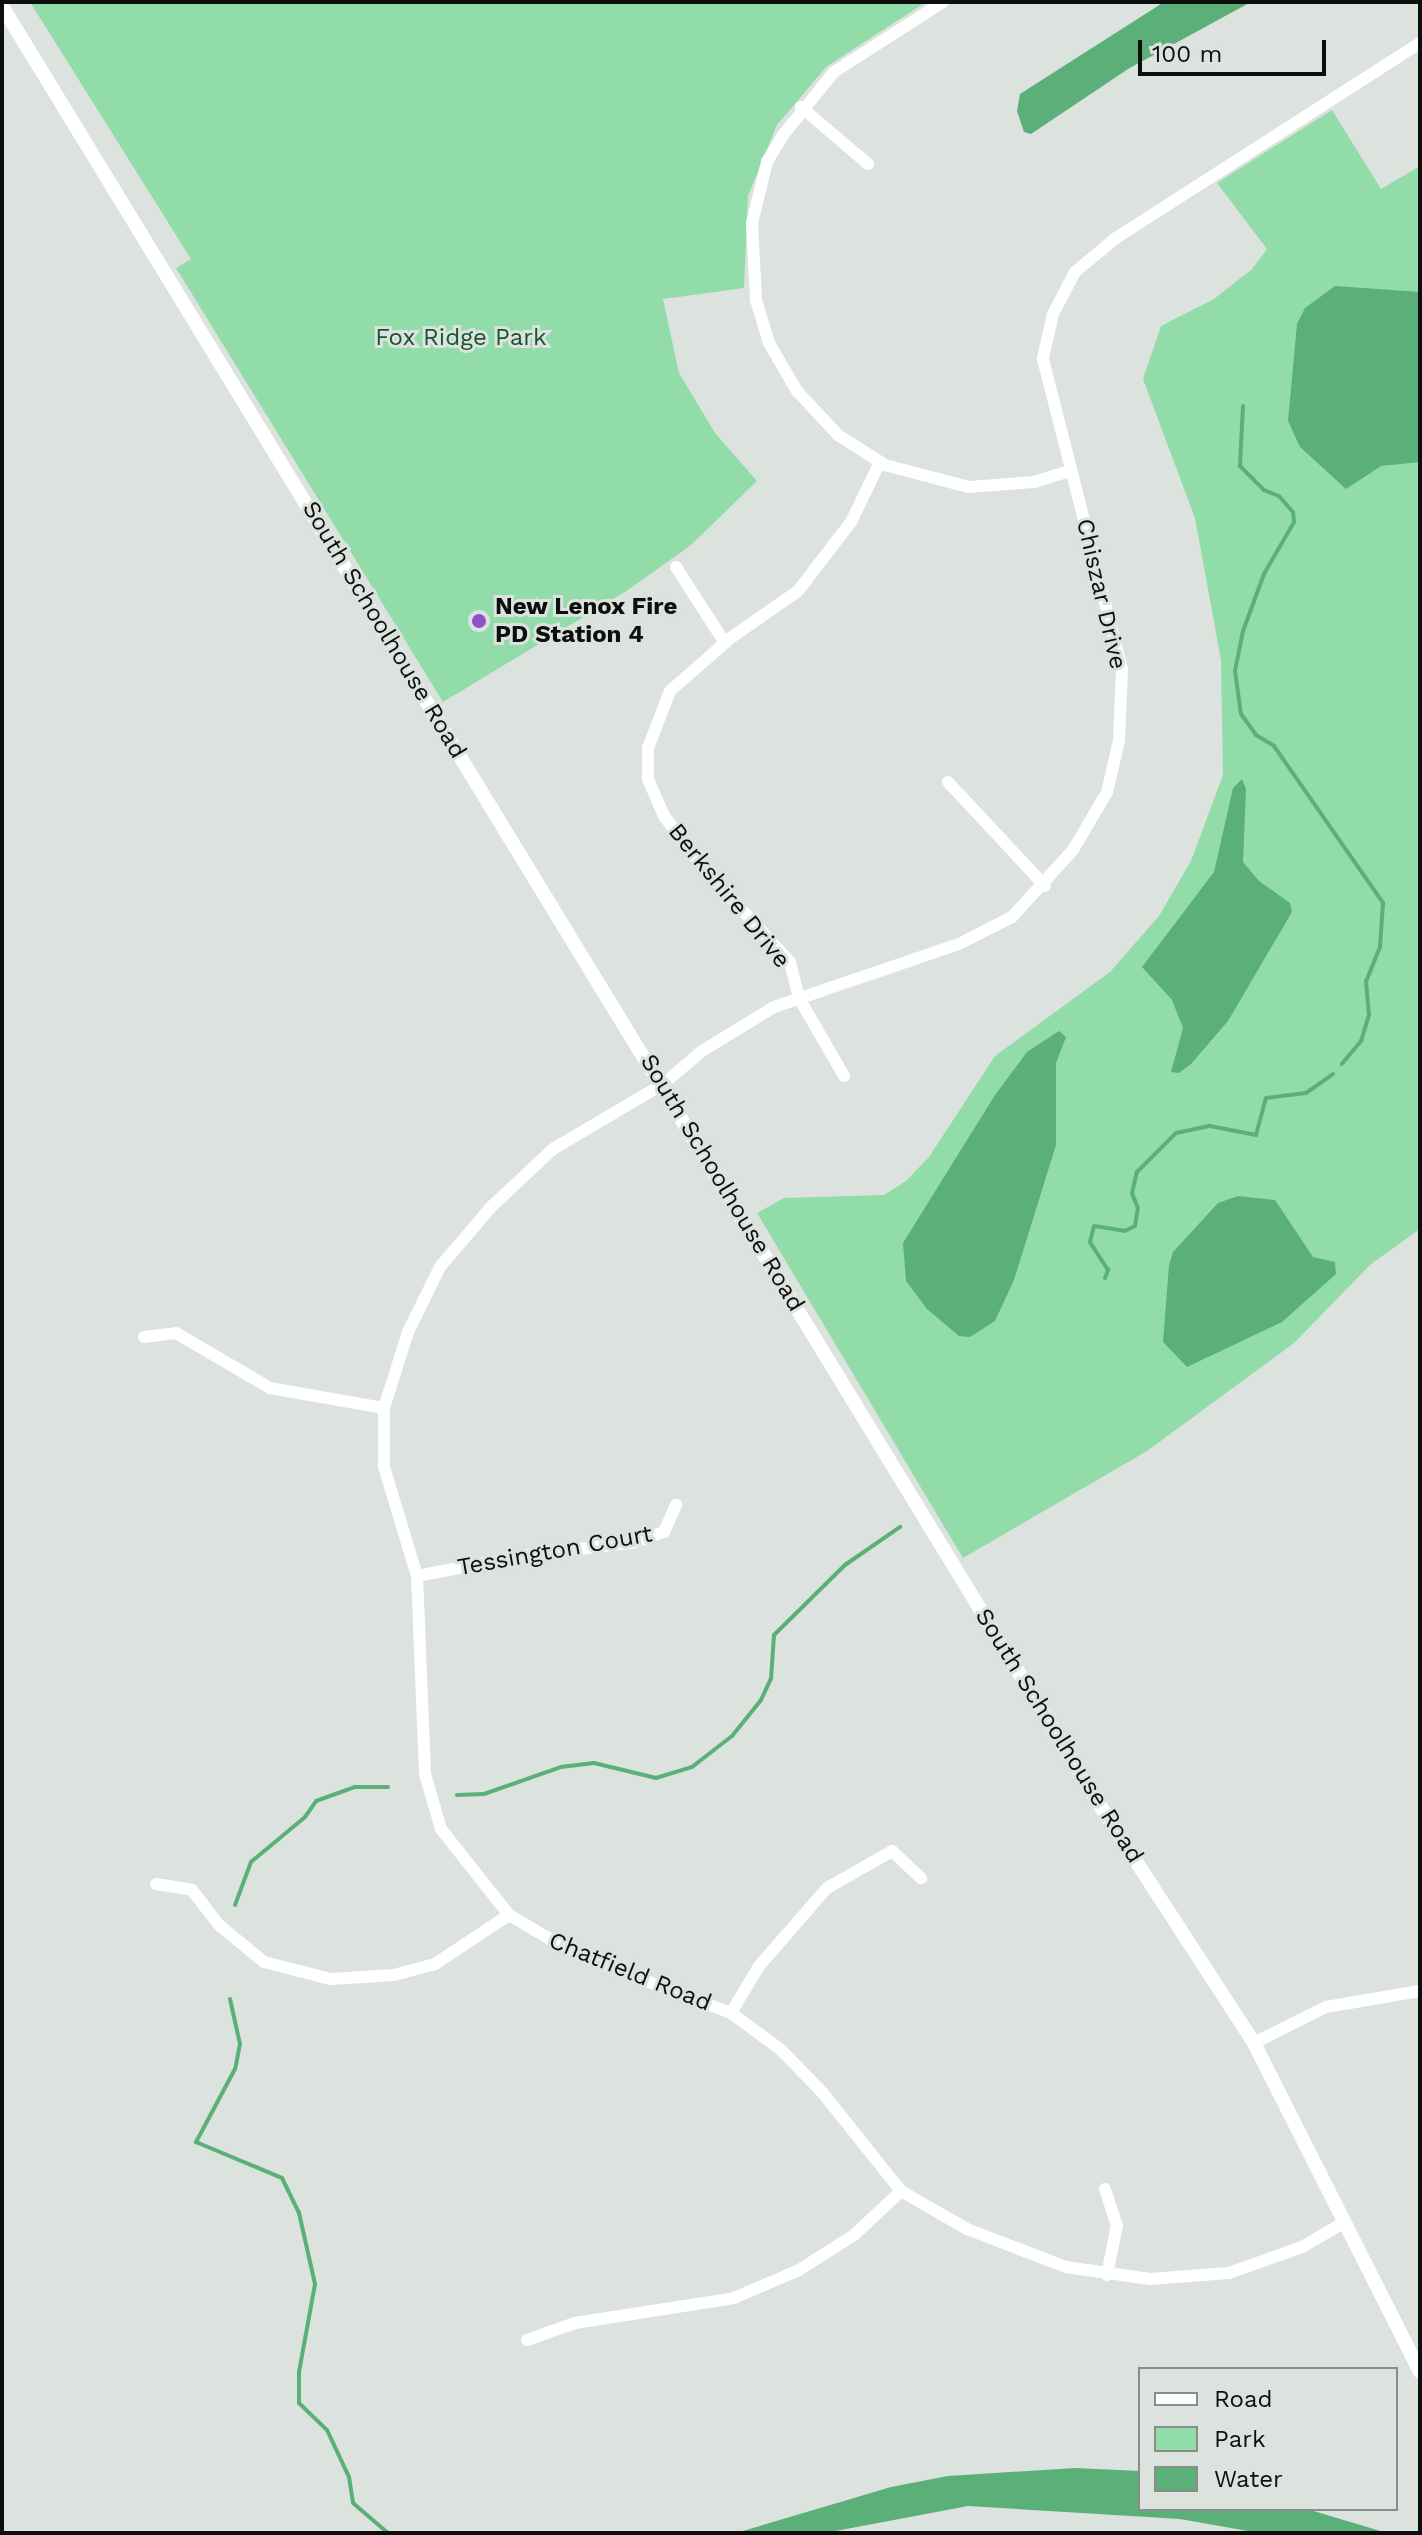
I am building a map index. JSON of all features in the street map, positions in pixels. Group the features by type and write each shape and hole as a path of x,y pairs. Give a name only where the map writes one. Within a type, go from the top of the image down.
{"street":[{"path":"943,2 834,72 801,107 767,162 757,193 751,253 756,300 769,343 797,391 838,435 880,462 932,481 969,487 1034,482 1071,471"},
{"name":"South Schoolhouse Road","path":"2,6 663,1084 1104,1812 1254,2043 1343,2223 1398,2320 1420,2371"},
{"name":"Chiszar Drive","path":"663,1084 702,1051 774,1007 959,944 1012,917 1045,886 1107,792 1119,741 1122,669 1043,358 1053,314 1075,272 1116,238 1420,43"},
{"path":"801,107 868,164"},
{"name":"Berkshire Drive","path":"844,1076 799,998 790,962 705,870 664,816 648,779 650,733 670,691 725,643 798,591 851,522 880,462"},
{"path":"676,567 725,643"},
{"path":"948,782 1045,886"},
{"name":"Chatfield Road","path":"663,1084 553,1149 490,1208 440,1267 408,1332 384,1408 384,1467 417,1576 425,1774 441,1829 509,1915 577,1955 731,2013 780,2049 822,2092 901,2191 967,2229 1066,2267 1150,2279 1229,2273 1302,2247 1343,2223"},
{"path":"144,1337 176,1333 270,1388 384,1408"},
{"name":"Tessington Court","path":"417,1576 526,1555 632,1543 664,1532 676,1505"},
{"path":"731,2013 759,1966 827,1888 892,1851 921,1878"},
{"path":"156,1884 192,1890 219,1925 264,1962 330,1979 394,1975 435,1964 509,1915"},
{"path":"1254,2043 1326,2007 1420,1991"},
{"path":"1105,2189 1117,2225 1107,2275"},
{"path":"527,2340 575,2323 734,2298 799,2270 854,2235 901,2191"}],"green space":[{"name":"Fox Ridge Park","path":"30,2 926,2 826,67 777,125 748,196 744,288 663,299 679,373 715,433 757,481 691,545 628,590 443,702 176,268 191,259"},
{"path":"1332,110 1381,189 1420,166 1420,1229 1371,1264 1294,1343 1147,1451 963,1558 757,1213 784,1198 884,1195 906,1181 929,1157 995,1056 1110,972 1159,916 1191,861 1223,775 1221,660 1195,518 1143,379 1161,326 1214,299 1252,269 1267,249 1217,183"}],"water":[{"path":"1164,2 1251,2 1128,69 1031,134 1024,132 1017,111 1020,94"},
{"path":"1335,286 1420,292 1420,462 1381,466 1346,489 1300,447 1288,421 1297,324 1305,308"},
{"path":"1242,779 1246,789 1243,862 1259,881 1290,903 1292,912 1228,1021 1191,1064 1179,1073 1171,1072 1183,1028 1172,1000 1142,967 1214,872 1233,788"},
{"path":"1059,1031 1066,1037 1056,1063 1056,1145 1014,1280 995,1321 970,1337 959,1336 927,1309 906,1281 903,1243 995,1095 1027,1052"},
{"path":"1238,1196 1275,1200 1313,1257 1335,1262 1336,1274 1282,1322 1187,1367 1163,1342 1169,1265 1173,1252 1218,1203"},
{"path":"1075,2468 1138,2471 1138,2511 1314,2511 1387,2533 1259,2533 1180,2519 968,2506 825,2533 736,2533 891,2487 948,2476"}],"waterway":[{"path":"1243,406 1240,466 1264,490 1279,496 1293,512 1294,522 1264,574 1243,631 1235,671 1241,714 1256,735 1274,746 1383,903 1380,947 1366,981 1369,1015 1361,1041 1342,1064"},
{"path":"1105,1278 1108,1270 1090,1242 1094,1226 1125,1231 1135,1226 1138,1208 1132,1193 1137,1172 1176,1133 1210,1126 1256,1135 1266,1098 1306,1093 1333,1074"},
{"path":"457,1795 484,1794 561,1767 594,1763 656,1778 692,1767 732,1736 761,1700 771,1679 774,1635 845,1565 900,1527"},
{"path":"235,1905 251,1862 305,1817 316,1801 355,1787 388,1787"},
{"path":"230,1999 240,2044 235,2069 196,2142 282,2178 299,2213 315,2284 299,2372 299,2403 327,2430 349,2477 353,2503 388,2533"}],"place":[{"name":"New Lenox Fire PD Station 4","path":"479,621"}]}
